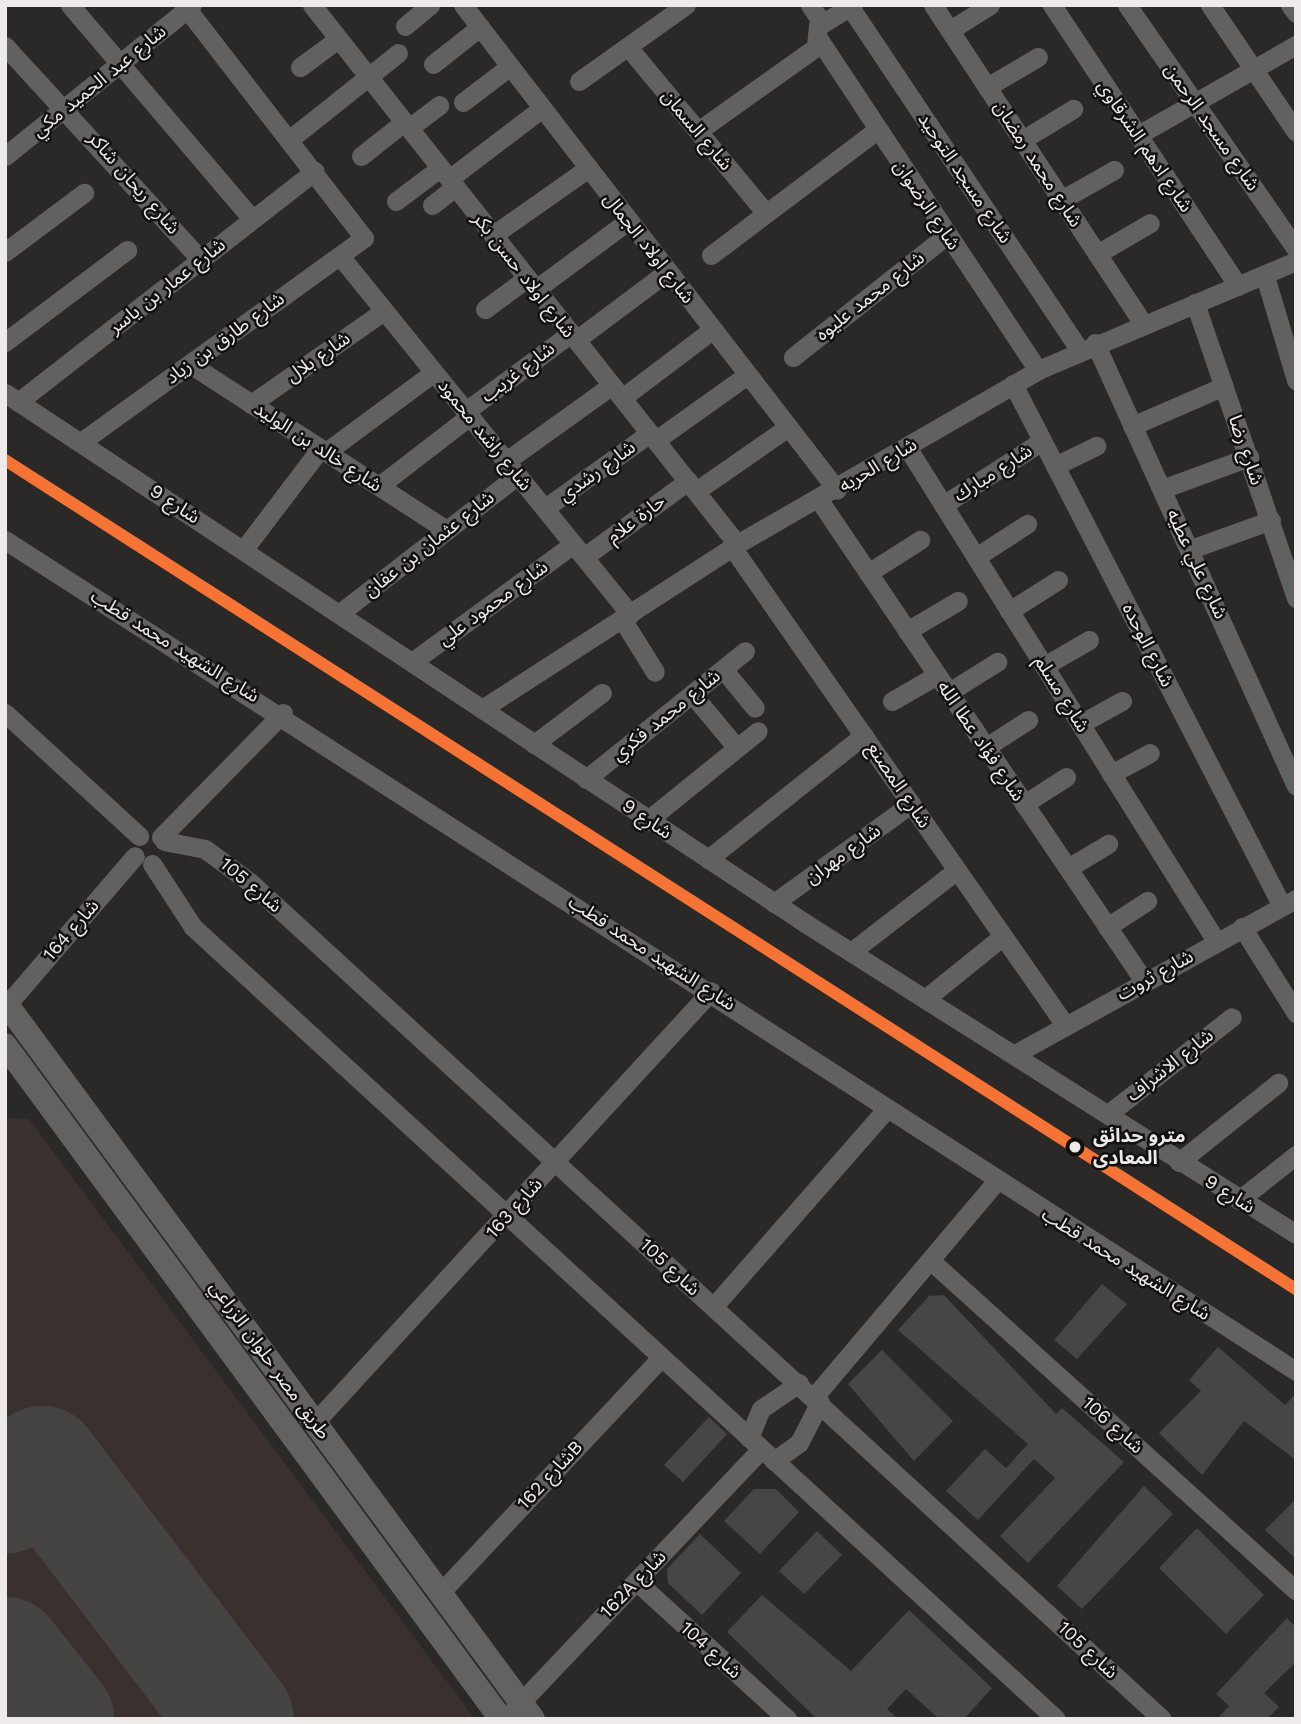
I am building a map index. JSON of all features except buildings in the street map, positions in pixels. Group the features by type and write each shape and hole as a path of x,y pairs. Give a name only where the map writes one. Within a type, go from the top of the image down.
{"main road":[{"name":"طريق مصر حلوان الزراعي","path":"6,1005 12,1048 122,1204 515,1715"},
{"name":"طريق مصر حلوان الزراعي","path":"12,1048 143,1190 174,1230 441,1592 515,1715"},
{"path":"122,1204 143,1190"},
{"path":"156,1250 174,1230"}],"street":[{"path":"70,5 124,62 253,219"},
{"path":"405,26 430,5"},
{"name":"شارع اولاد الجمال","path":"463,5 837,490"},
{"path":"579,81 686,5"},
{"name":"شارع الرضوان","path":"810,5 820,31 877,130 1038,370"},
{"name":"شارع محمد رمضان","path":"933,5 1142,322"},
{"path":"950,30 990,5"},
{"name":"شارع ادهم الشرقاوي","path":"1052,5 1238,286"},
{"name":"شارع مسجد الرحمن","path":"1127,5 1296,249"},
{"path":"1210,5 1296,132"},
{"path":"1290,5 1296,13"},
{"path":"188,6 315,171"},
{"name":"شارع عبد الحميد مكي","path":"5,156 124,62 188,6"},
{"name":"شارع اولاد حسن بكر","path":"315,6 338,39 692,486 735,545"},
{"path":"698,131 816,47 820,31 852,6"},
{"name":"شارع مسجد التوحيد","path":"852,6 1088,346"},
{"path":"433,64 480,27"},
{"path":"300,67 338,39"},
{"path":"1138,135 1196,104 1251,67 1296,45"},
{"name":"شارع ريحان شاكر","path":"5,46 67,106 201,260"},
{"name":"شارع السمان","path":"628,47 765,212"},
{"path":"290,139 398,53"},
{"path":"987,87 1038,57"},
{"path":"463,102 509,67"},
{"path":"361,156 439,105"},
{"path":"396,201 448,178 541,109"},
{"path":"1022,140 1073,109"},
{"path":"711,255 877,130"},
{"path":"493,235 587,169"},
{"path":"1062,200 1114,170"},
{"name":"شارع عمار بن ياسر","path":"12,398 201,260 315,171"},
{"name":"شارع طارق بن زياد","path":"81,442 340,256 363,232 315,171"},
{"path":"432,205 448,178"},
{"path":"5,252 84,193"},
{"path":"485,309 532,284 628,221"},
{"path":"1097,254 1150,223"},
{"name":"شارع محمد عليوه","path":"793,357 947,235"},
{"path":"5,342 127,250"},
{"name":"شارع راشد محمود","path":"340,256 579,551 626,617 655,672"},
{"name":"شارع الحريه","path":"482,709 735,545 837,490 1038,370 1142,322 1265,276 1296,261"},
{"name":"شارع غريب","path":"379,486 468,414 573,336 667,272"},
{"path":"1265,276 1296,380"},
{"name":"شارع رضا","path":"1195,303 1296,598"},
{"name":"شارع بلال","path":"251,404 384,311"},
{"name":"شارع عثمان بن عفان","path":"340,613 447,530 512,468 617,391 712,330"},
{"name":"شارع علي عطيه","path":"1088,346 1132,426 1191,549 1296,786"},
{"name":"شارع خالد بن الوليد","path":"190,364 447,530"},
{"path":"244,550 323,451 434,372"},
{"name":"شارع رشدي","path":"545,508 747,375"},
{"name":"شارع الوحده","path":"1013,384 1289,902"},
{"path":"1132,426 1224,386"},
{"name":"شارع 9","path":"12,398 340,613 774,904 1296,1234"},
{"name":"حارة علام","path":"579,551 788,427"},
{"name":"شارع مبارك","path":"943,505 1042,441"},
{"path":"1055,466 1096,446"},
{"name":"شارع مسلم","path":"907,447 1216,942"},
{"path":"1162,489 1249,457"},
{"name":"شارع فؤاد عطا الله","path":"819,500 1144,981"},
{"path":"1191,549 1271,520"},
{"path":"976,558 1027,524"},
{"name":"شارع الشهيد محمد قطب","path":"5,540 283,713 711,991 884,1111 1296,1371"},
{"path":"868,573 920,540"},
{"name":"شارع المصنع","path":"735,545 1065,1025"},
{"name":"شارع محمود علي","path":"412,662 579,551"},
{"path":"1009,611 1058,580"},
{"path":"907,631 958,601"},
{"path":"1044,666 1089,640"},
{"name":"شارع محمد فكري","path":"586,779 745,651"},
{"path":"949,692 997,663"},
{"path":"723,669 755,708"},
{"path":"892,701 937,675"},
{"path":"534,744 602,693"},
{"path":"692,694 737,748"},
{"path":"1080,724 1122,701"},
{"path":"5,713 139,836 144,860 193,927 505,1217 1056,1719"},
{"path":"162,839 283,713"},
{"path":"986,747 1028,720"},
{"path":"648,820 758,731"},
{"path":"708,859 864,735"},
{"path":"1111,774 1150,753"},
{"path":"1024,804 1066,777"},
{"name":"شارع مهران","path":"774,904 911,804"},
{"name":"شارع 105","path":"139,836 205,849 251,883 799,1382 1162,1719"},
{"name":"شارع 164","path":"6,1005 144,860 164,856 162,839"},
{"path":"1068,868 1108,844"},
{"path":"851,952 957,870"},
{"path":"1107,927 1147,901"},
{"name":"شارع ثروت","path":"1015,1054 1289,902"},
{"path":"1242,928 1296,1013"},
{"path":"925,999 1003,936"},
{"name":"شارع 163","path":"315,1422 711,991"},
{"name":"شارع الاشراف","path":"1108,1114 1232,1017"},
{"path":"1179,1162 1278,1083"},
{"path":"714,1306 884,1111"},
{"path":"1239,1200 1296,1155"},
{"path":"761,1449 799,1443 817,1399 996,1182"},
{"name":"شارع 106","path":"930,1260 1296,1591"},
{"name":"شارع 162B","path":"441,1592 660,1359"},
{"path":"761,1449 761,1409 799,1382"},
{"name":"162A شارع","path":"515,1715 636,1581 761,1449"},
{"name":"شارع 104","path":"636,1581 787,1719"}],"shaded area":[{"path":"5,1118 29,1119 475,1719 5,1719"}],"runway":[{"path":"5,1496 42,1464 236,1719"},
{"path":"5,1655 56,1719"}],"transit line":[{"path":"5,460 1296,1289"}],"place":[{"name":"مترو حدائق المعادى","path":"1075,1147"}]}
